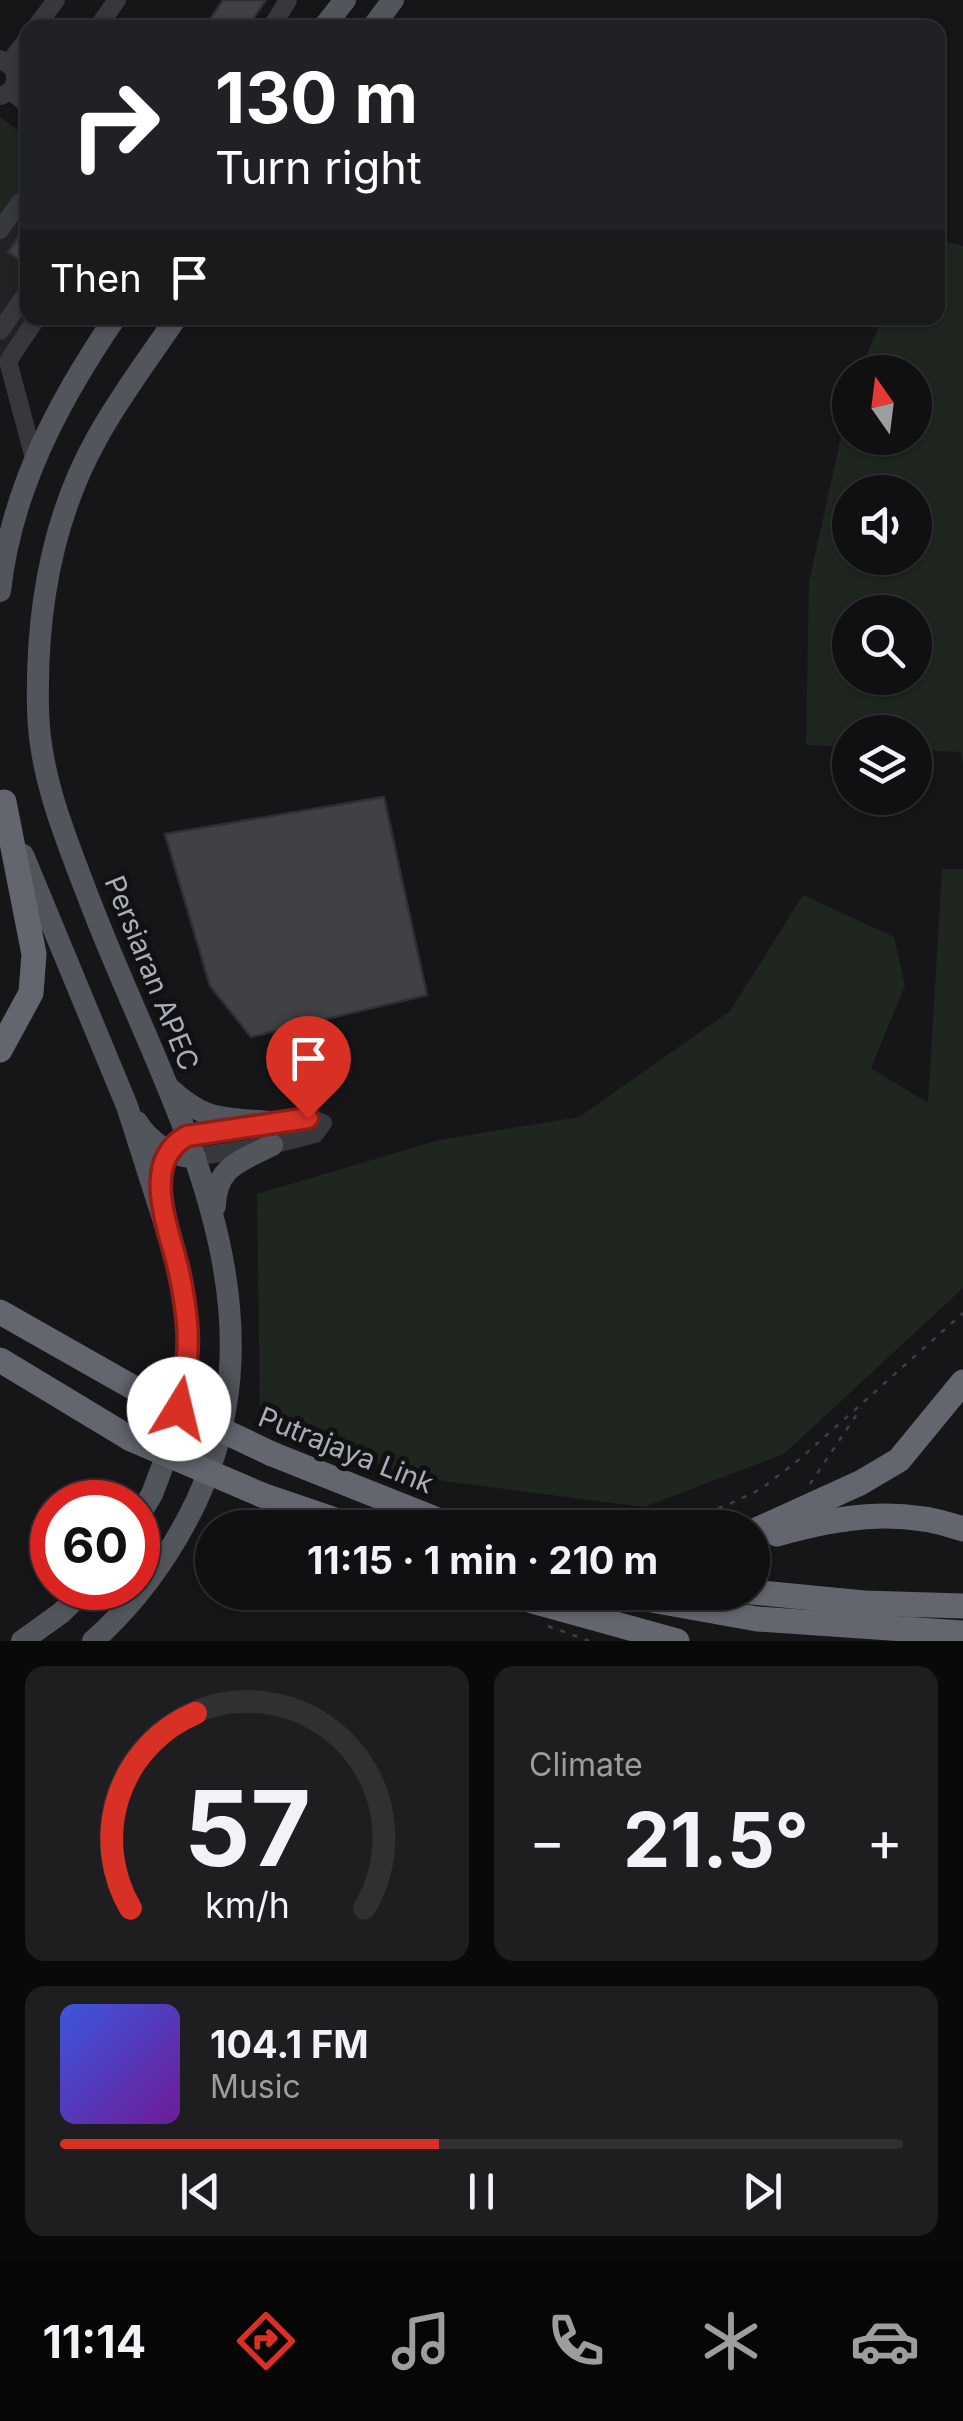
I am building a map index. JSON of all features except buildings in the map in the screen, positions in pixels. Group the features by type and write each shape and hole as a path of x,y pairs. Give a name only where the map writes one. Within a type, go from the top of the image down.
{"highway":[{"path":"0,1050 31,993 34,954 2,793"},
{"name":"Putrajaya Link","path":"0,1312 142,1392 272,1454 413,1510"},
{"path":"0,1360 131,1438 294,1510"},
{"path":"770,1524 860,1483 899,1460 963,1382"},
{"path":"267,1497 306,1510"},
{"path":"770,1535 864,1515 937,1521 963,1529"},
{"path":"770,1594 864,1603 963,1606"},
{"path":"560,1610 677,1641"},
{"path":"707,1610 757,1619 963,1633"},
{"path":"567,1612 644,1641"}],"main road":[{"path":"329,20 345,0"},
{"path":"0,591 9,531 36,462 80,369 110,325"},
{"name":"Persiaran APEC","path":"94,1641 139,1595 173,1548 214,1458 225,1416 232,1319 215,1217 184,1148 166,1086 54,807 38,712 39,648 48,570 60,524 97,438 171,325"},
{"path":"2,793 33,882 127,1106 184,1297 188,1348 174,1436 157,1480"},
{"path":"166,1086 199,1112 271,1134"},
{"path":"127,1106 146,1136 184,1148 161,1176 161,1210"},
{"path":"215,1217 216,1184 228,1169 271,1134"},
{"path":"22,1641 63,1610"}],"street":[{"path":"4,61 15,80 5,94"},
{"path":"0,230 20,202"},
{"path":"0,331 20,302"},
{"path":"32,325 4,368 36,462"},
{"path":"184,1148 271,1134"}],"path":[{"path":"711,1510 760,1489 963,1313"},
{"path":"809,1486 866,1401"}],"shaded area":[{"path":"0,117 20,131 20,193 0,221"},
{"path":"20,211 20,325 24,325 0,362 0,237"},
{"path":"945,242 963,246 963,767 961,752 932,751 932,715 832,715 832,746 806,745 809,582 832,478 832,575 932,575 932,475 833,475 837,455 932,455 932,355 867,355 880,325 945,325"},
{"path":"942,869 963,869 963,1288 784,1454 644,1507 412,1477 260,1418 257,1194 439,1140 579,1117 730,1011 803,895 894,937 905,986 871,1068 928,1103"}],"route":[{"path":"179,1409 188,1326 176,1259 161,1210 164,1162 175,1142 187,1136 308,1118"}]}
